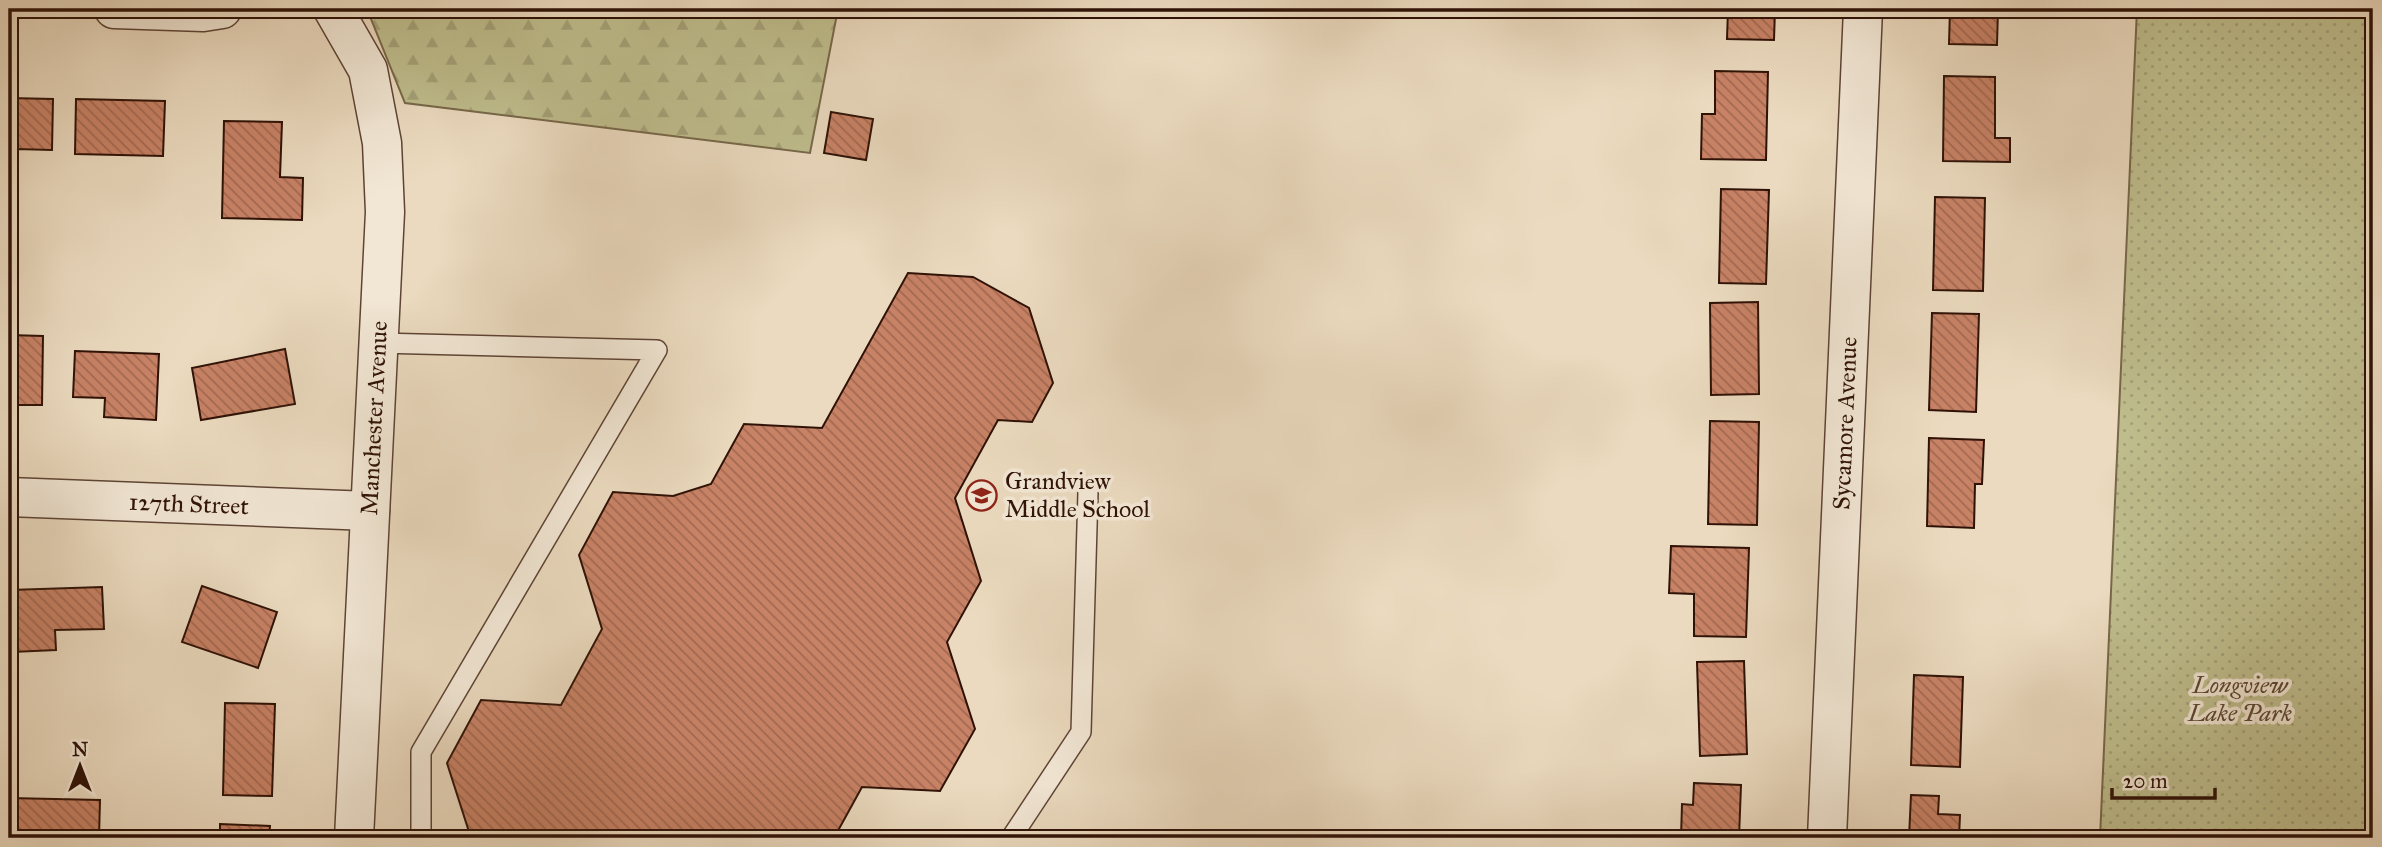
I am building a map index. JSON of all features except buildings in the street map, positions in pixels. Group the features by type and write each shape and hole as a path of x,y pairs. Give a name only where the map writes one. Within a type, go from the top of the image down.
{"street":[{"path":"114,9 204,12 222,9"},
{"name":"Manchester Avenue","path":"332,9 368,70 382,144 385,212 354,838"},
{"name":"Sycamore Avenue","path":"1827,838 1863,9"},
{"name":"127th Street","path":"9,497 370,511"}],"lane":[{"path":"378,343 657,350 421,752 421,838"},
{"path":"1011,838 1081,732 1088,492"}],"green space":[{"path":"367,9 838,9 810,153 405,103"},
{"name":"Longview Lake Park","path":"2137,9 2373,9 2373,838 2100,838"}],"place":[{"name":"Grandview Middle School","path":"982,495"}]}
